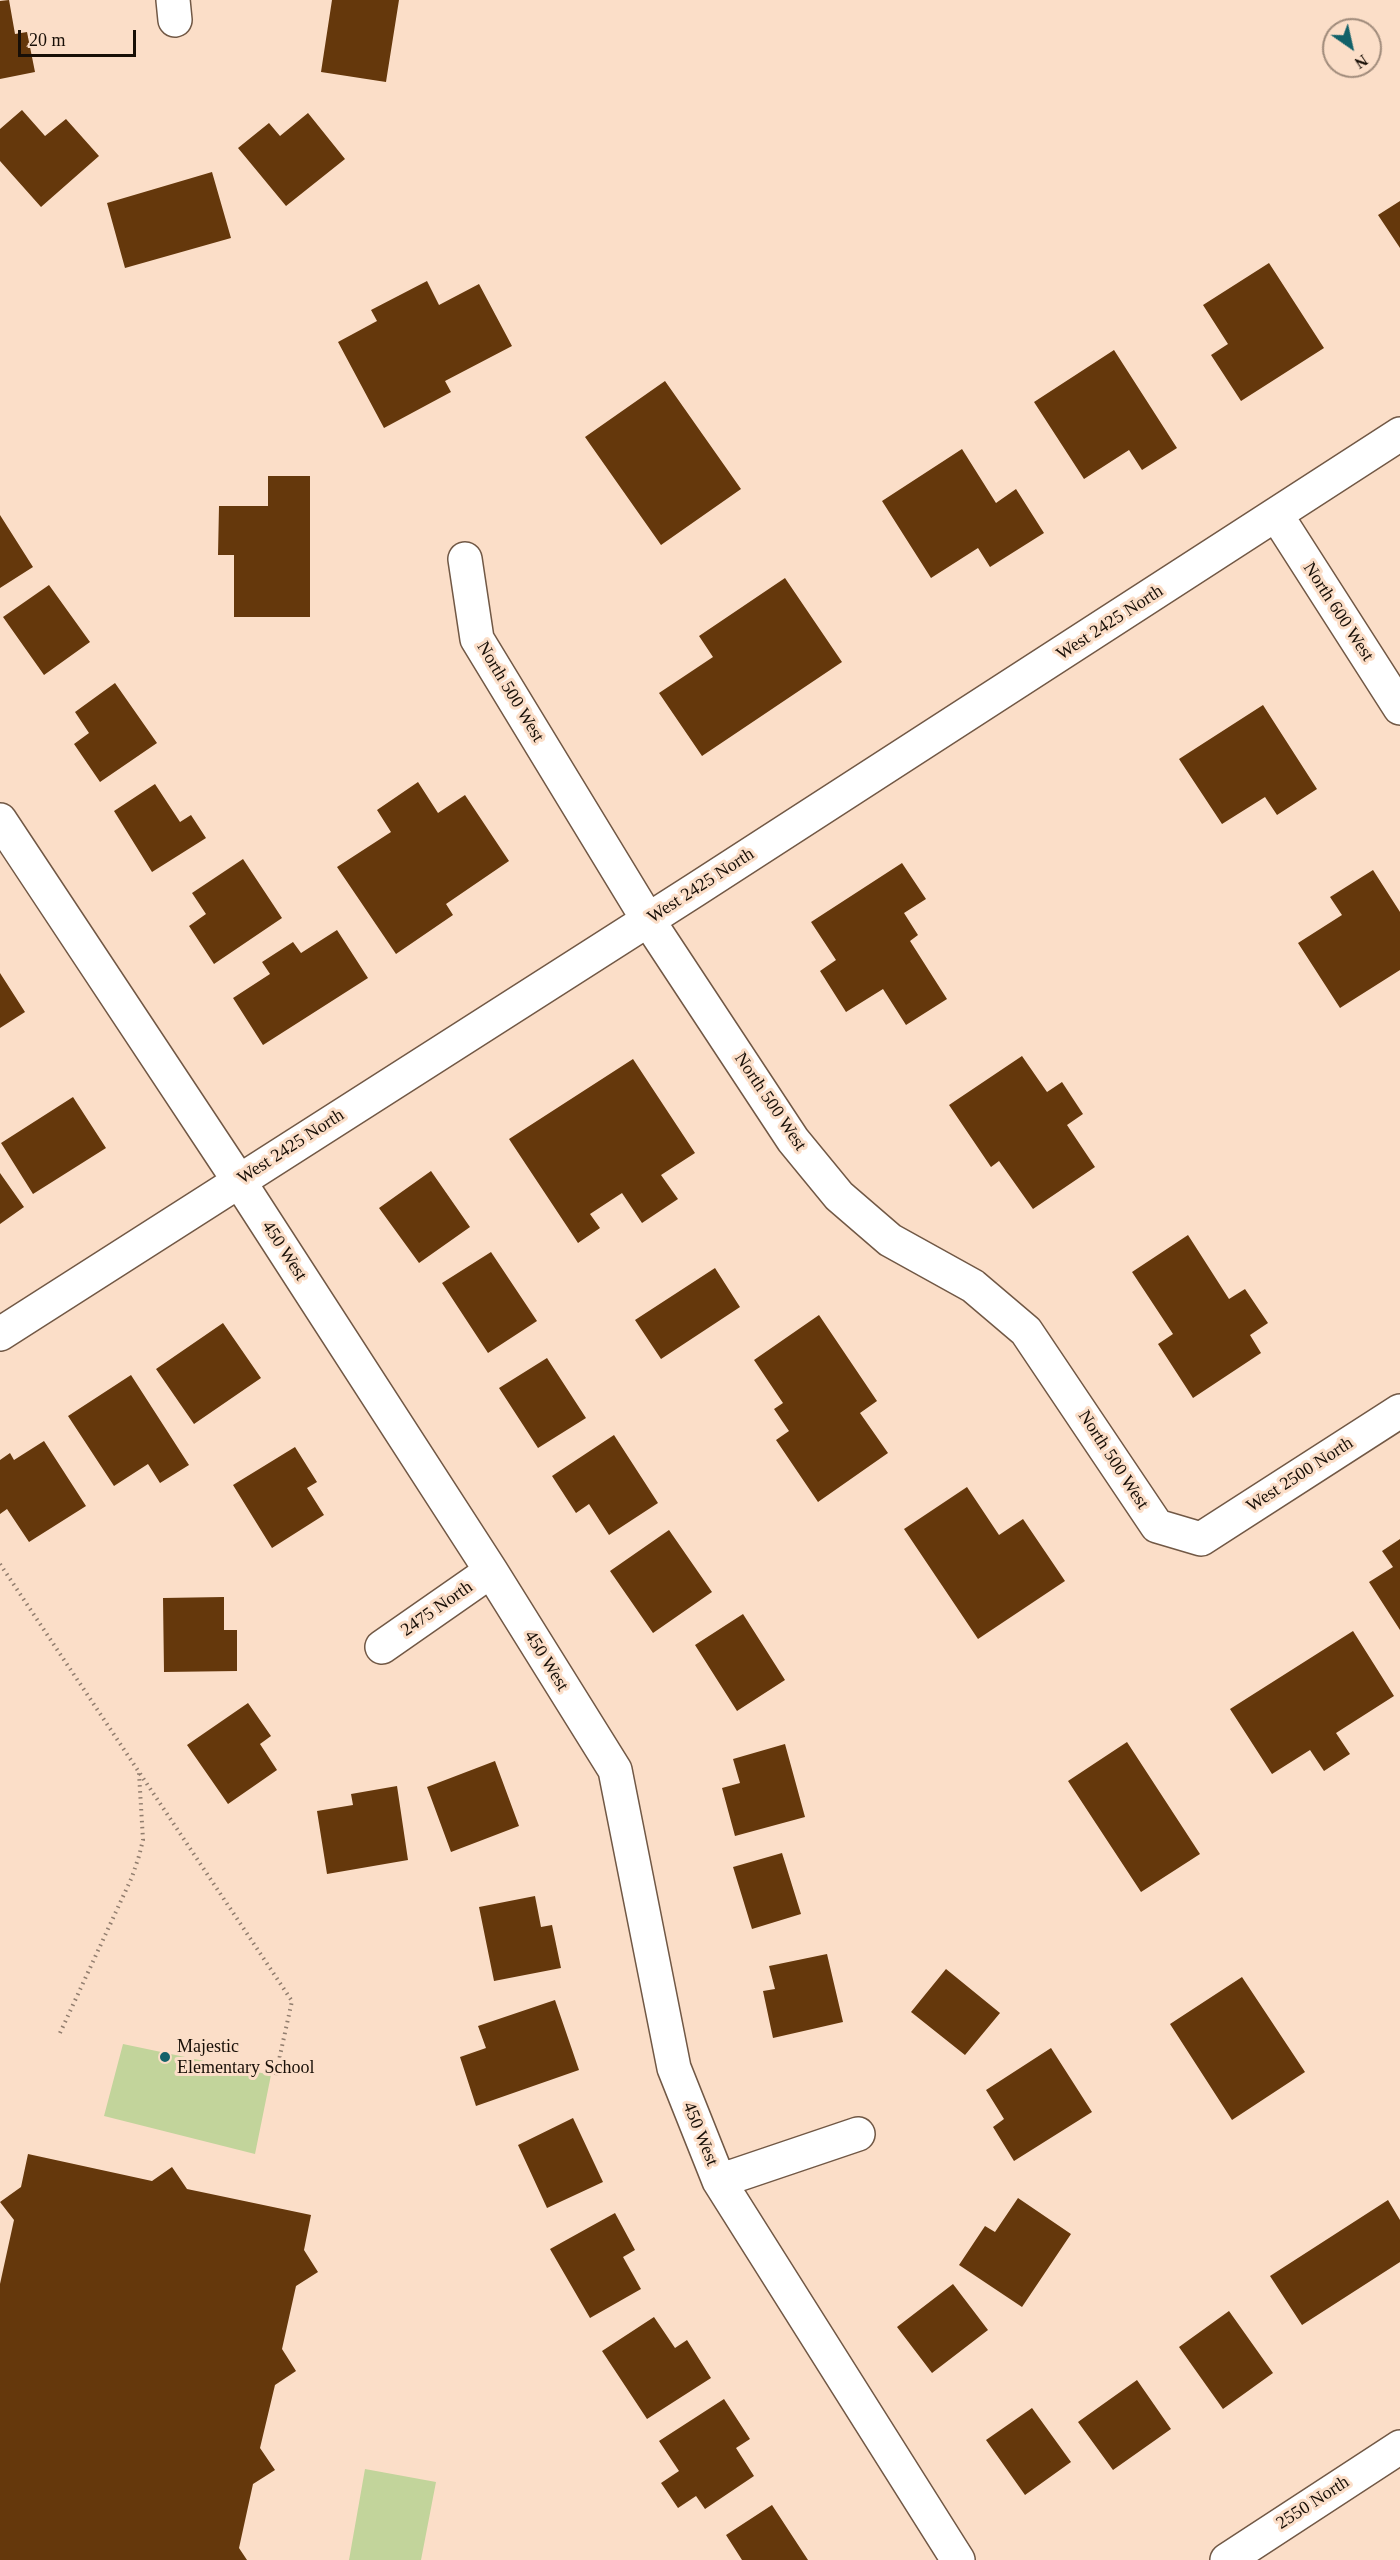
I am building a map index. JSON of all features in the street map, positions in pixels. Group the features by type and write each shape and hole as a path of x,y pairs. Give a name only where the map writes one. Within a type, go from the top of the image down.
{"street":[{"name":"West 2425 North","path":"0,1334 1277,516 1400,434"},
{"name":"North 600 West","path":"1277,516 1400,708"},
{"name":"North 500 West","path":"465,560 477,639 648,920 793,1140 839,1196 890,1240 973,1286 1026,1331 1157,1526 1201,1539"},
{"name":"450 West","path":"0,820 239,1181 615,1770 674,2068 719,2181 958,2560"},
{"name":"West 2500 North","path":"1201,1539 1400,1411"},
{"name":"2475 North","path":"382,1647 490,1571"},
{"path":"719,2181 858,2134"},
{"name":"2550 North","path":"1227,2560 1400,2447"}],"path":[{"path":"0,1564 292,2001 275,2078"},
{"path":"60,2033 132,1877 139,1856 143,1840 139,1772"}],"green space":[{"path":"123,2044 271,2075 255,2154 104,2116"},
{"path":"365,2469 436,2482 421,2560 349,2560"}],"building":[{"path":"9,0 15,34 27,32 35,72 0,79 0,1"},
{"path":"332,0 399,0 386,82 321,72"},
{"path":"22,110 45,136 66,119 99,156 41,207 0,161 0,129"},
{"path":"308,113 345,159 286,206 238,148 269,123 280,136"},
{"path":"212,172 231,238 125,268 107,203"},
{"path":"1400,201 1400,248 1378,215"},
{"path":"1269,263 1324,348 1241,401 1211,355 1228,344 1203,305"},
{"path":"427,281 439,305 479,284 512,346 445,381 451,392 384,428 338,342 377,321 371,310"},
{"path":"1114,350 1177,448 1142,470 1129,450 1084,479 1034,402"},
{"path":"665,381 741,489 661,545 585,437"},
{"path":"962,449 996,503 1016,489 1044,533 990,567 978,548 931,578 882,501"},
{"path":"268,476 310,476 310,617 234,617 234,555 218,555 219,506 268,506"},
{"path":"0,515 33,567 0,588"},
{"path":"785,578 842,662 702,756 659,693 713,657 699,636"},
{"path":"49,585 90,642 44,675 3,617"},
{"path":"115,683 157,743 100,782 74,744 89,733 75,712"},
{"path":"1263,705 1317,789 1277,815 1265,797 1222,824 1179,759"},
{"path":"418,782 438,813 465,795 509,861 446,904 453,915 396,954 337,867 391,832 377,810"},
{"path":"155,784 180,822 191,815 206,838 152,872 114,811"},
{"path":"243,859 282,918 214,964 189,926 206,914 192,893"},
{"path":"902,863 926,899 904,913 918,935 910,941 947,999 906,1025 883,989 846,1012 820,971 836,960 811,922"},
{"path":"1373,870 1400,912 1400,970 1340,1008 1298,943 1342,915 1330,897"},
{"path":"337,930 368,978 263,1045 233,998 270,974 262,962 293,942 301,953"},
{"path":"0,973 25,1012 0,1028"},
{"path":"1022,1056 1047,1092 1062,1082 1083,1114 1067,1125 1095,1167 1033,1209 999,1161 991,1167 949,1105"},
{"path":"633,1059 695,1153 661,1175 678,1199 642,1223 622,1193 590,1214 600,1228 578,1243 509,1139"},
{"path":"73,1097 106,1148 33,1194 1,1143"},
{"path":"431,1171 470,1227 419,1263 379,1208"},
{"path":"0,1173 24,1207 0,1224"},
{"path":"1188,1235 1229,1299 1245,1289 1268,1323 1250,1335 1261,1353 1193,1398 1158,1344 1173,1334 1132,1272"},
{"path":"491,1252 537,1321 488,1353 442,1283"},
{"path":"715,1268 740,1307 661,1359 635,1320"},
{"path":"819,1315 877,1401 860,1413 888,1453 818,1502 776,1440 789,1431 774,1409 783,1403 754,1360"},
{"path":"223,1323 261,1378 194,1424 156,1369"},
{"path":"547,1358 586,1418 538,1448 499,1388"},
{"path":"131,1375 189,1465 160,1483 148,1464 114,1486 68,1416"},
{"path":"614,1435 658,1503 609,1535 589,1504 576,1513 552,1476"},
{"path":"44,1441 86,1506 29,1542 7,1509 0,1514 0,1460 10,1453 14,1460"},
{"path":"295,1447 317,1482 307,1488 324,1515 272,1548 233,1485"},
{"path":"967,1487 999,1535 1023,1519 1065,1581 978,1639 904,1529"},
{"path":"669,1530 712,1592 653,1633 610,1571"},
{"path":"1400,1539 1400,1630 1369,1582 1393,1567 1382,1551"},
{"path":"224,1597 224,1630 237,1630 237,1671 164,1672 163,1598"},
{"path":"743,1614 785,1680 737,1711 695,1645"},
{"path":"1353,1631 1394,1696 1336,1733 1350,1754 1324,1771 1310,1750 1272,1774 1230,1709"},
{"path":"248,1703 271,1736 260,1744 277,1770 228,1804 187,1745"},
{"path":"1127,1742 1200,1854 1141,1892 1068,1781"},
{"path":"785,1744 805,1817 735,1836 722,1788 740,1783 733,1759"},
{"path":"495,1761 519,1826 451,1852 427,1787"},
{"path":"397,1786 408,1860 327,1874 317,1811 353,1805 351,1794"},
{"path":"782,1853 801,1914 752,1929 733,1867"},
{"path":"535,1896 541,1927 552,1925 561,1968 494,1981 479,1907"},
{"path":"827,1954 843,2022 773,2038 763,1991 775,1989 769,1966"},
{"path":"946,1969 1000,2013 965,2055 911,2012"},
{"path":"1242,1977 1305,2072 1232,2120 1170,2024"},
{"path":"555,2000 579,2070 476,2106 460,2057 486,2048 478,2026"},
{"path":"1051,2048 1092,2112 1014,2161 993,2127 1004,2119 986,2090"},
{"path":"573,2118 603,2182 547,2208 518,2145"},
{"path":"28,2154 152,2181 172,2167 187,2189 311,2215 304,2250 318,2272 296,2286 282,2349 296,2371 275,2385 260,2448 275,2470 253,2484 239,2548 247,2560 0,2560 0,2284 14,2220 0,2202 21,2187"},
{"path":"1018,2198 1071,2234 1022,2307 959,2265 985,2226 995,2232"},
{"path":"1388,2200 1400,2220 1400,2262 1302,2325 1270,2276"},
{"path":"615,2213 635,2250 623,2257 641,2289 590,2318 550,2249"},
{"path":"953,2284 988,2330 932,2373 897,2327"},
{"path":"1229,2311 1273,2373 1223,2409 1179,2347"},
{"path":"654,2317 675,2348 687,2340 711,2378 647,2419 602,2351"},
{"path":"1137,2380 1171,2429 1113,2470 1078,2422"},
{"path":"724,2399 750,2439 736,2448 754,2476 705,2509 696,2496 678,2508 661,2483 679,2471 659,2441"},
{"path":"1032,2408 1071,2462 1025,2495 986,2440"},
{"path":"772,2505 808,2560 742,2560 726,2535"}],"place":[{"name":"Majestic Elementary School","path":"165,2057"}]}
